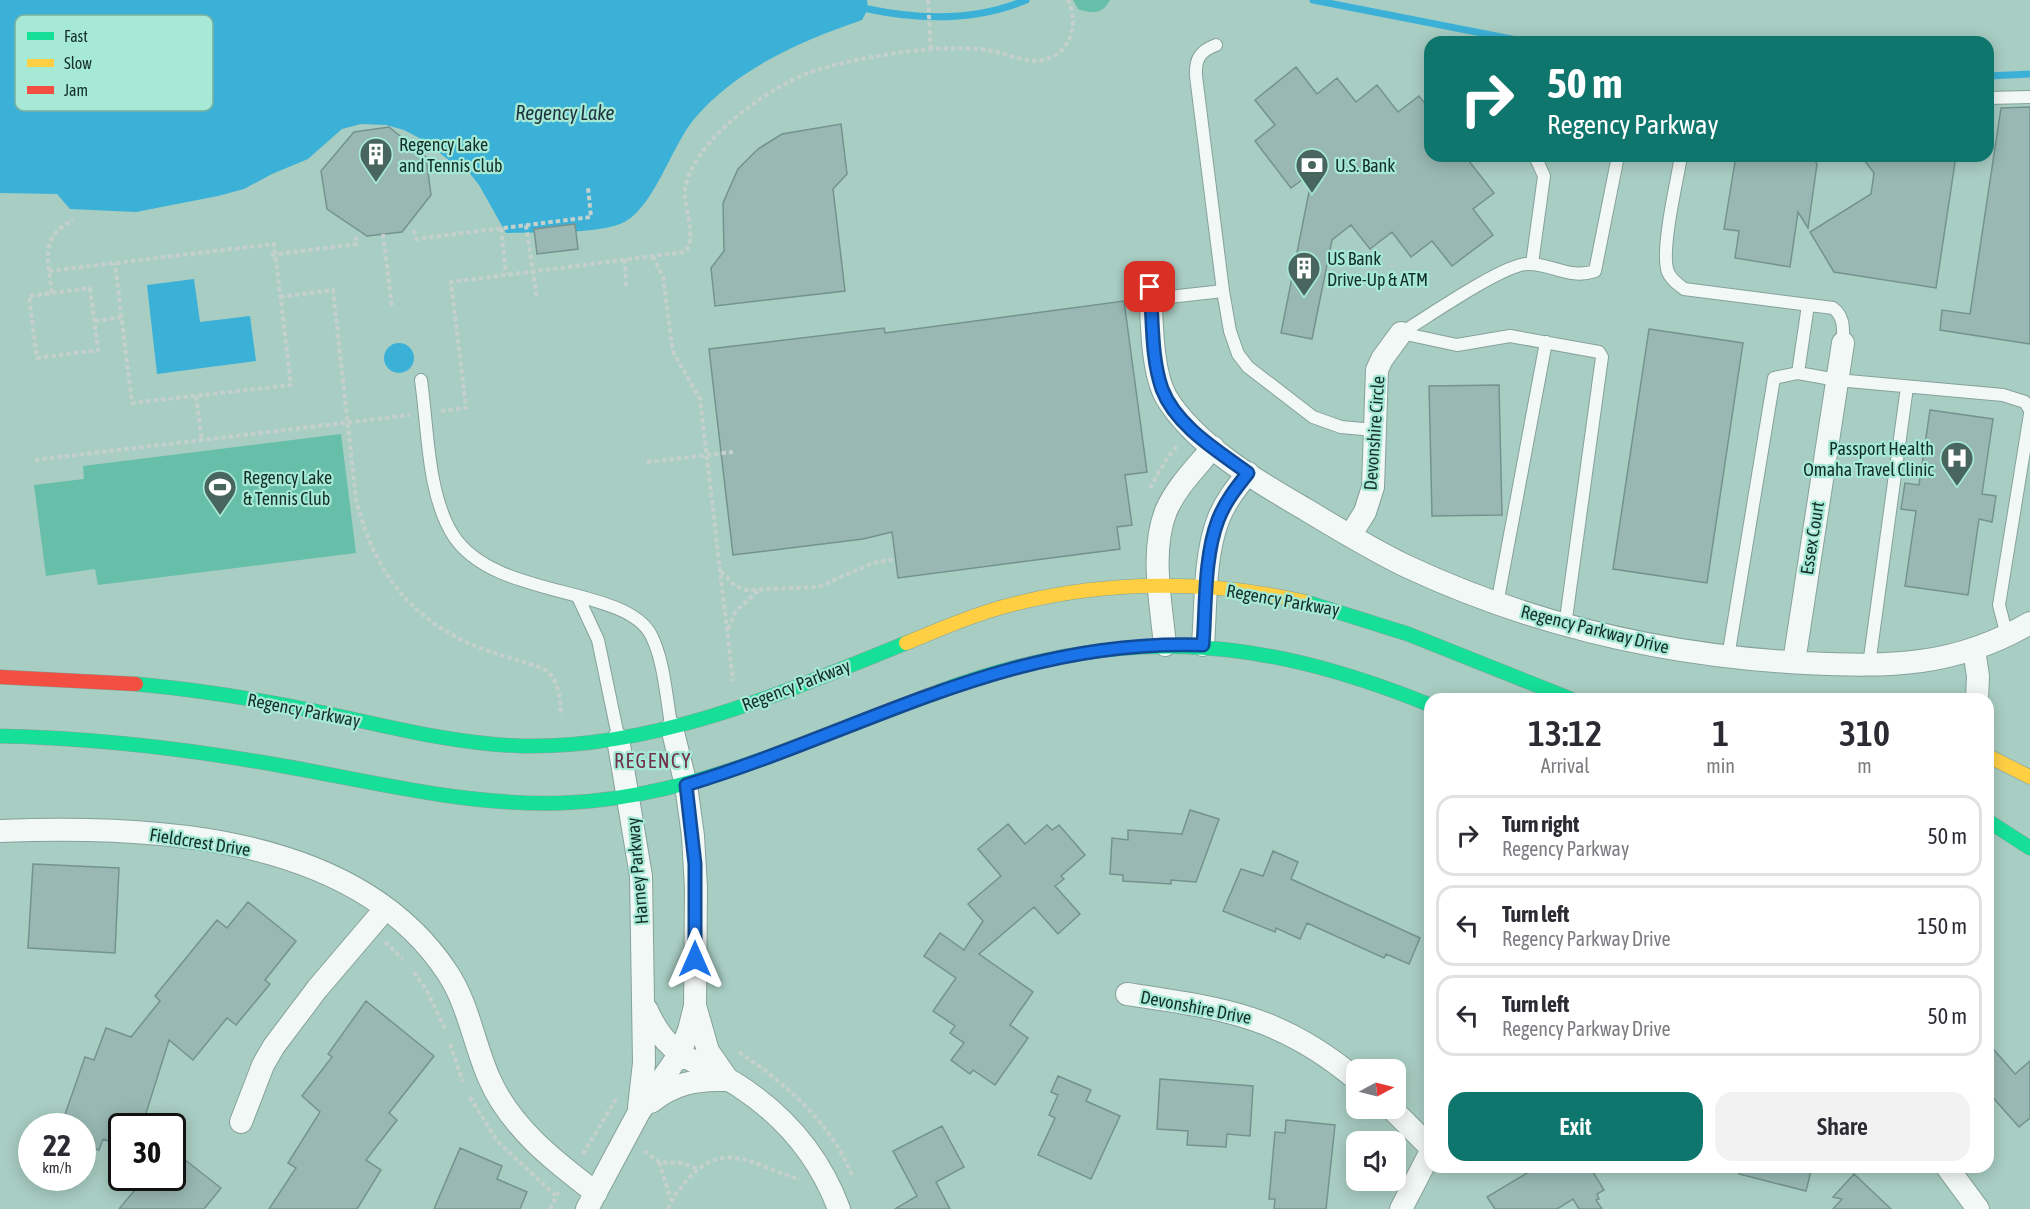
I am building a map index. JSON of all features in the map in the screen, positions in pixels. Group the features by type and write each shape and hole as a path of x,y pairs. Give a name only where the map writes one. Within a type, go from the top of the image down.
{"main road":[{"name":"Regency Parkway","path":"0,677 90,680 169,688 290,706 482,742 550,746 618,739 672,728 766,698 998,609 1071,593 1159,587 1208,588 1279,596 1348,612 1553,693"},
{"path":"0,736 86,738 167,746 465,799 545,803 629,797 686,785 767,758 941,690 996,672 1083,652 1165,645 1203,645 1262,652 1344,672 1424,703"},
{"path":"1994,759 2030,777"},
{"path":"1994,825 2030,848"}],"street":[{"name":"Regency Parkway Drive","path":"1150,293 1156,362 1163,390 1185,422 1213,447 1248,473 1350,536 1405,565 1497,603 1565,626 1679,650 1728,657 1869,665 1929,662 1974,650 2007,636 2030,622"},
{"name":"Devonshire Circle","path":"1350,536 1365,512 1371,494 1377,370 1385,354 1401,333"},
{"name":"Essex Court","path":"1794,662 1843,343"},
{"path":"1165,645 1159,587 1159,539 1167,510 1178,489 1213,447"},
{"path":"1203,645 1217,522 1232,493 1248,473"},
{"path":"1974,650 1978,676 1977,693"},
{"path":"591,1201 639,1112 678,1055 689,1030 695,1006 695,864 686,785 672,728"},
{"name":"Harney Parkway","path":"618,739 641,876 645,1005 644,1063 639,1112"},
{"name":"Fieldcrest Drive","path":"0,831 119,831 238,846 312,867 386,908 432,952 448,974 489,1078 513,1117 529,1136 571,1174 591,1201"},
{"path":"242,1122 263,1065 274,1046 317,989 386,908"},
{"name":"Devonshire Drive","path":"1126,994 1201,1005 1263,1021 1322,1052 1346,1071"},
{"name":"Harney Parkway","path":"645,1005 662,1039 678,1055"},
{"path":"695,1006 708,1051 728,1080"},
{"path":"678,1055 728,1080 760,1102 802,1142 820,1168 839,1209"},
{"path":"639,1112 662,1093 676,1086 707,1079 728,1080"},
{"path":"1402,1119 1424,1141"},
{"path":"1401,1209 1424,1165"},
{"path":"1951,1173 1978,1209"}],"lane":[{"path":"1216,45 1199,54 1195,64 1223,291 1234,346 1248,367 1313,417 1341,427 1374,430"},
{"path":"1994,98 2030,98"},
{"path":"1532,264 1544,176 1538,162"},
{"path":"1401,333 1488,280 1525,264 1582,276 1595,271 1617,162"},
{"path":"1680,162 1665,255 1668,273 1674,281 1684,289 1833,308 1840,313 1843,343"},
{"path":"1150,293 1223,291"},
{"path":"1798,373 1808,304"},
{"path":"1401,333 1457,345 1510,336 1595,349 1602,357 1565,626"},
{"path":"1497,603 1546,342"},
{"path":"1728,657 1774,378 1798,373 1837,380 2003,395 2025,402 2030,412 1999,605 2007,636"},
{"path":"421,380 438,499 445,521 462,547 481,563 496,571 627,613 648,630 657,653 672,728"},
{"path":"1869,665 1907,387"},
{"path":"578,597 598,640 618,739"}],"path":[{"path":"928,0 930,51"},
{"path":"35,460 466,408 451,282 679,254 688,248 690,236 685,200 689,176 712,141 754,103 790,81 819,69 887,55 971,49 993,51 1023,60 1048,58 1061,51 1071,36 1073,18 1068,0"},
{"path":"414,230 416,239 591,217 588,187"},
{"path":"52,293 48,253 51,237 62,225 73,220"},
{"path":"526,225 537,299"},
{"path":"501,228 506,274"},
{"path":"383,234 392,306"},
{"path":"273,255 357,244 356,237"},
{"path":"49,271 115,263 274,244 273,255 291,385 132,403 122,317 124,311 115,263"},
{"path":"653,256 663,277 673,352 700,399 734,682"},
{"path":"625,259 626,288"},
{"path":"90,288 94,321 98,350 37,358 29,296 90,288"},
{"path":"280,297 333,290 356,499 362,526 375,558 390,580 430,621 453,636 546,670 553,676 559,690 561,718"},
{"path":"94,321 122,317"},
{"path":"196,396 202,441"},
{"path":"647,462 733,452"},
{"path":"721,570 735,586 759,590 818,587 873,563 895,559"},
{"path":"728,630 736,611 759,590"},
{"path":"732,1046 777,1078 818,1119 840,1151"},
{"path":"571,1174 601,1122"},
{"path":"668,1209 671,1200 698,1169 717,1159 735,1156 802,1179"},
{"path":"671,1200 659,1162 681,1163 698,1169"},
{"path":"550,1209 555,1195"}],"green space":[{"path":"1073,0 1110,0 1104,8 1097,12 1088,12 1078,9"},
{"name":"Regency Lake & Tennis Club","path":"341,434 356,553 98,585 95,569 46,576 34,485 84,479 83,466"}],"water":[{"name":"Regency Lake","path":"0,0 867,0 868,9 862,20 816,37 772,58 712,100 686,130 652,193 642,206 632,217 609,227 564,232 506,233 479,185 468,171 456,166 425,141 404,130 386,125 361,124 342,129 308,159 244,189 136,212 70,209 57,194 0,193"},
{"path":"194,279 200,322 250,316 256,361 157,374 147,285"},
{"path":"399,343 405,344 413,352 413,364 405,372 399,373 393,372 385,364 384,358 385,352 393,344"}],"building":[{"path":"1296,67 1317,94 1337,78 1356,102 1377,85 1398,112 1419,96 1424,102 1424,162 1470,162 1494,193 1473,209 1493,235 1452,266 1432,241 1411,257 1392,232 1370,249 1351,225 1332,240 1312,339 1281,333 1313,172 1291,188 1255,141 1275,125 1255,100"},
{"path":"2030,107 2030,344 1940,330 1942,310 1970,314 2001,108"},
{"path":"841,124 847,174 833,189 845,291 715,306 711,268 724,251 723,203 738,169 758,149 782,134"},
{"name":"Regency Lake and Tennis Club","path":"389,127 426,157 431,195 402,232 367,236 327,209 321,171 354,132"},
{"path":"1735,162 1816,162 1817,164 1808,228 1798,212 1790,267 1735,258 1739,231 1724,229"},
{"path":"1866,162 1955,162 1936,288 1834,272 1810,232 1871,194 1874,173"},
{"path":"575,224 578,249 537,254 534,229"},
{"path":"1124,301 1147,472 1125,475 1132,525 1117,527 1120,549 898,578 892,532 863,539 733,555 709,349 884,328 885,333"},
{"path":"1649,329 1743,343 1707,583 1613,569"},
{"path":"1499,385 1502,515 1432,516 1429,386"},
{"path":"1930,410 1993,419 1982,494 1996,496 1992,522 1979,519 1968,595 1905,586 1916,511 1901,509 1905,483 1919,485"},
{"path":"1190,810 1219,819 1196,882 1171,880 1171,884 1123,881 1123,875 1110,874 1112,838 1128,840 1128,830 1182,834"},
{"path":"1008,824 1025,844 1047,825 1052,830 1059,825 1085,855 1061,876 1064,879 1055,886 1080,914 1058,934 1034,907 979,954 1033,992 1010,1025 1028,1038 995,1085 973,1070 970,1074 951,1060 964,1043 950,1033 955,1026 933,1011 956,978 924,956 940,933 964,950 983,921 968,904 1001,876 978,849"},
{"path":"1273,851 1298,862 1291,879 1420,938 1409,964 1386,954 1384,958 1307,923 1300,939 1276,928 1275,932 1223,911 1241,869 1263,876"},
{"path":"33,864 119,868 115,953 28,948"},
{"path":"248,902 296,941 265,980 270,984 236,1025 227,1018 193,1060 169,1040 146,1113 108,1113 108,1141 103,1139 99,1150 96,1149 96,1113 66,1113 85,1057 94,1060 106,1028 131,1037 160,1001 155,996 217,920 227,928"},
{"path":"366,1001 434,1056 389,1113 397,1120 366,1160 381,1170 357,1209 269,1209 296,1168 288,1163 320,1112 302,1096 332,1057 328,1054"},
{"path":"1994,1050 2015,1074 2030,1061 2030,1118 2019,1127 1994,1099"},
{"path":"1058,1076 1091,1090 1086,1101 1120,1116 1091,1179 1038,1155 1055,1118 1049,1115 1058,1095 1051,1092"},
{"path":"1160,1079 1253,1086 1250,1136 1227,1134 1226,1147 1187,1145 1188,1131 1157,1129"},
{"path":"1286,1120 1335,1125 1326,1209 1274,1209 1275,1199 1269,1199 1275,1132 1285,1133"},
{"path":"942,1126 964,1167 936,1182 950,1209 895,1209 917,1196 893,1151"},
{"path":"460,1148 502,1166 497,1179 527,1192 520,1209 434,1209"},
{"path":"186,1161 221,1188 204,1209 119,1209 134,1191 186,1191"},
{"path":"1527,1173 1594,1173 1604,1190 1597,1194 1599,1199 1596,1200 1602,1209 1579,1209 1573,1199 1557,1209 1495,1209 1487,1197"},
{"path":"1739,1173 1810,1173 1806,1191"},
{"path":"1854,1174 1891,1209 1833,1209 1842,1199 1833,1197"}],"waterway":[{"path":"868,9 928,17 968,15 988,12 1026,0"},
{"path":"1313,0 1496,36"},
{"path":"1994,76 2030,74"}],"traffic: fast":[{"path":"1306,602 1408,634 1556,693"},
{"path":"136,684 255,700 472,742 522,746 572,744 621,738 670,728 718,714 814,680 906,643"},
{"path":"937,692 1003,671 1065,656 1126,648 1185,647 1244,652 1303,663 1365,681 1424,703"},
{"path":"0,736 71,739 177,750 248,760 422,792 526,803 588,801 640,794 692,782 768,757"},
{"path":"1994,825 2030,848"}],"traffic: slow":[{"path":"906,643 1000,608 1086,590 1123,587 1197,587 1234,590 1306,602"},
{"path":"768,757 937,692"},
{"path":"1994,759 2030,777"}],"traffic: jam":[{"path":"0,677 136,684"}],"place":[{"name":"Regency Lake and Tennis Club","path":"376,183"},
{"name":"U.S. Bank","path":"1312,194"},
{"name":"US Bank Drive-Up & ATM","path":"1304,297"},
{"name":"Passport Health Omaha Travel Clinic","path":"1957,487"},
{"name":"Regency Lake & Tennis Club","path":"220,516"}],"district":[{"name":"REGENCY","path":"653,760"}],"route":[{"path":"695,959 695,864 686,785 767,758 941,690 1019,665 1109,649 1203,645 1210,558 1217,522 1232,493 1248,473 1200,437 1174,409 1166,396 1156,362 1150,287"}]}
